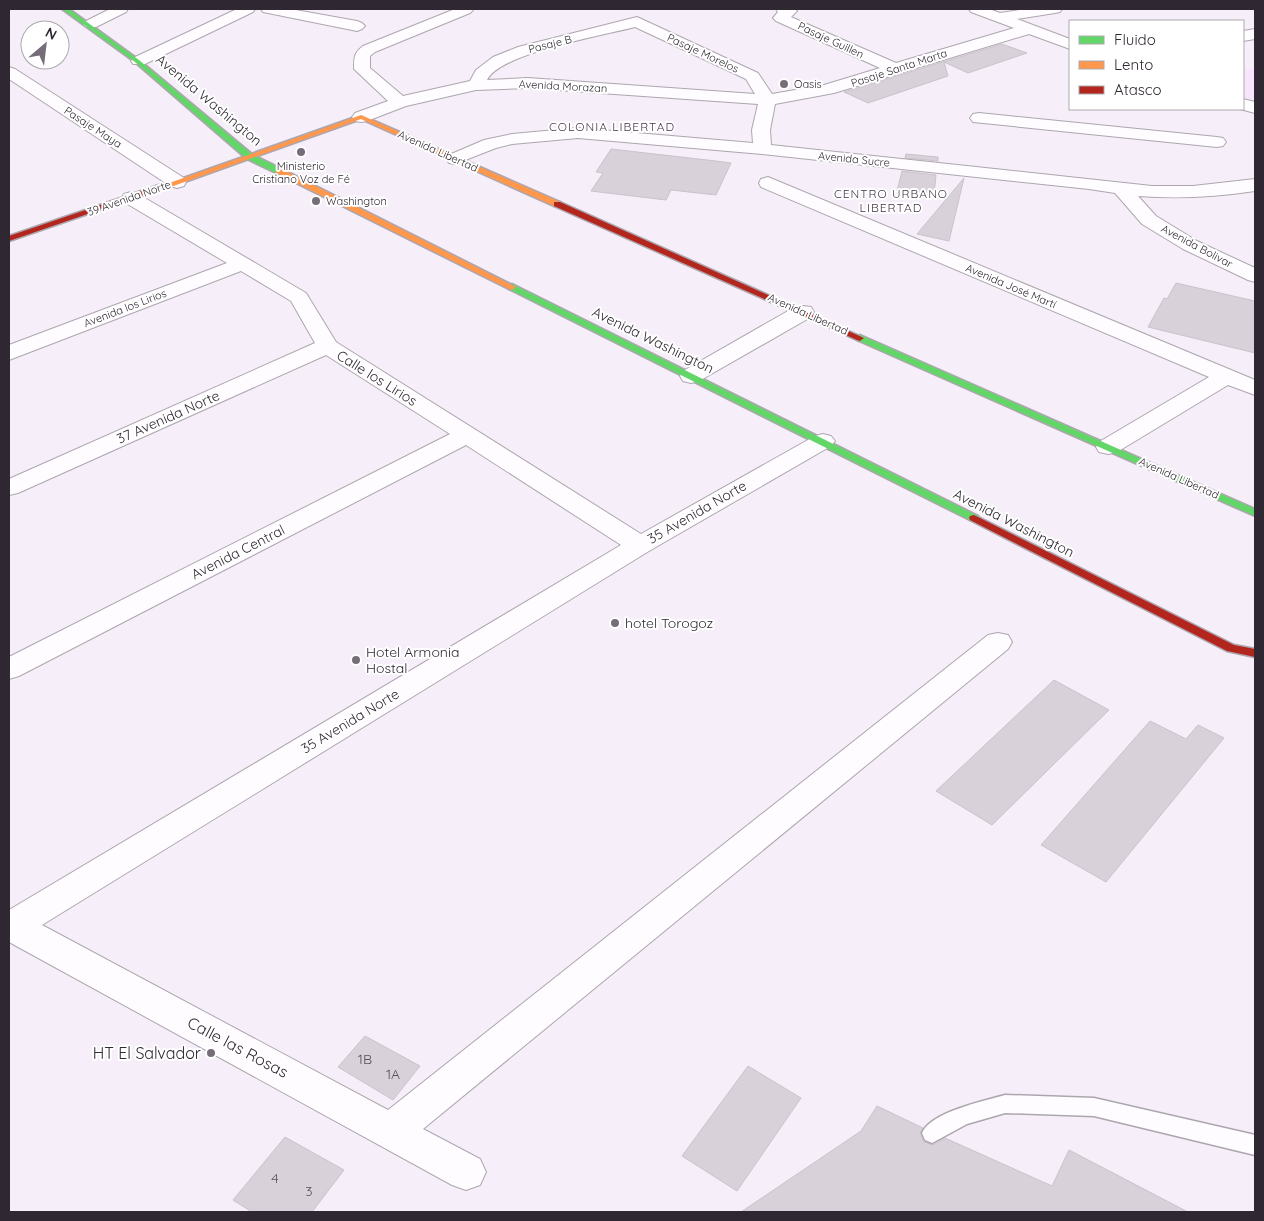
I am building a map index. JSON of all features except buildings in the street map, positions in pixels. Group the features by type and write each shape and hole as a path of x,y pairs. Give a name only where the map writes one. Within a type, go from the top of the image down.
{"main road":[{"name":"Avenida Washington","path":"65,9 91,24 139,61 207,122 250,157 823,441 1231,648 1255,654"},
{"name":"Avenida Morazan","path":"250,157 361,117"},
{"name":"Avenida Libertad","path":"361,117 1255,513"},
{"name":"39 Avenida Norte","path":"10,237 250,157"}],"street":[{"path":"91,24 121,9"},
{"path":"139,61 248,9"},
{"path":"268,9 357,26"},
{"path":"976,9 1069,44"},
{"path":"1000,17 1055,9"},
{"path":"400,102 362,69 362,55 368,50 465,10"},
{"name":"Pasaje Guillen","path":"790,10 781,18 895,69"},
{"name":"Pasaje B","path":"476,85 482,73 499,60 524,50 637,22"},
{"name":"Pasaje Morelos","path":"637,22 752,76 767,100"},
{"name":"Pasaje Santa Marta","path":"767,100 800,97 859,82 895,69 1029,29"},
{"name":"Pasaje Maya","path":"9,72 177,182"},
{"name":"Avenida Morazan","path":"361,117 400,102 476,85 528,83 767,100"},
{"path":"762,149 761,130 767,100"},
{"path":"979,118 1128,125 1217,142"},
{"name":"Avenida Sucre","path":"455,159 490,144 512,139 578,133 762,149 1090,183 1122,190 1211,192 1255,186"},
{"name":"Avenida José Martí","path":"768,183 1255,388"},
{"name":"Avenida Bolivar","path":"1122,190 1149,220 1190,245 1255,276"},
{"name":"Calle los Lirios","path":"131,198 298,297 327,346 640,545"},
{"name":"Avenida los Lirios","path":"9,353 242,264"},
{"path":"691,376 803,312"},
{"name":"37 Avenida Norte","path":"9,488 327,346"},
{"path":"1108,447 1227,376"},
{"name":"Avenida Central","path":"9,669 467,435"},
{"name":"35 Avenida Norte","path":"10,926 640,545 823,441"},
{"path":"391,1131 998,642"},
{"name":"Calle las Rosas","path":"10,926 466,1172"}],"lane":[{"path":"932,1133 962,1116 1005,1104 1094,1107 1255,1144"}],"shaded area":[{"path":"1244,69 1255,69 1255,102 1244,97"}],"traffic: fast":[{"path":"65,9 137,61 250,157 279,171"},
{"path":"512,287 974,518"},
{"path":"860,338 1255,513"}],"traffic: slow":[{"path":"162,187 361,117 557,204"},
{"path":"279,171 512,287"}],"traffic: jam":[{"path":"9,239 162,187"},
{"path":"557,204 860,338"},
{"path":"974,518 1231,648 1255,653"}],"place":[{"name":"Oasis","path":"784,84"},
{"name":"Ministerio Cristiano Voz de Fé","path":"301,152"},
{"name":"Washington","path":"316,201"},
{"name":"hotel Torogoz","path":"615,623"},
{"name":"Hotel Armonia Hostal","path":"356,660"},
{"name":"HT El Salvador","path":"211,1053"}],"district":[{"name":"COLONIA LIBERTAD","path":"612,127"},
{"name":"CENTRO URBANO LIBERTAD","path":"891,201"}]}
